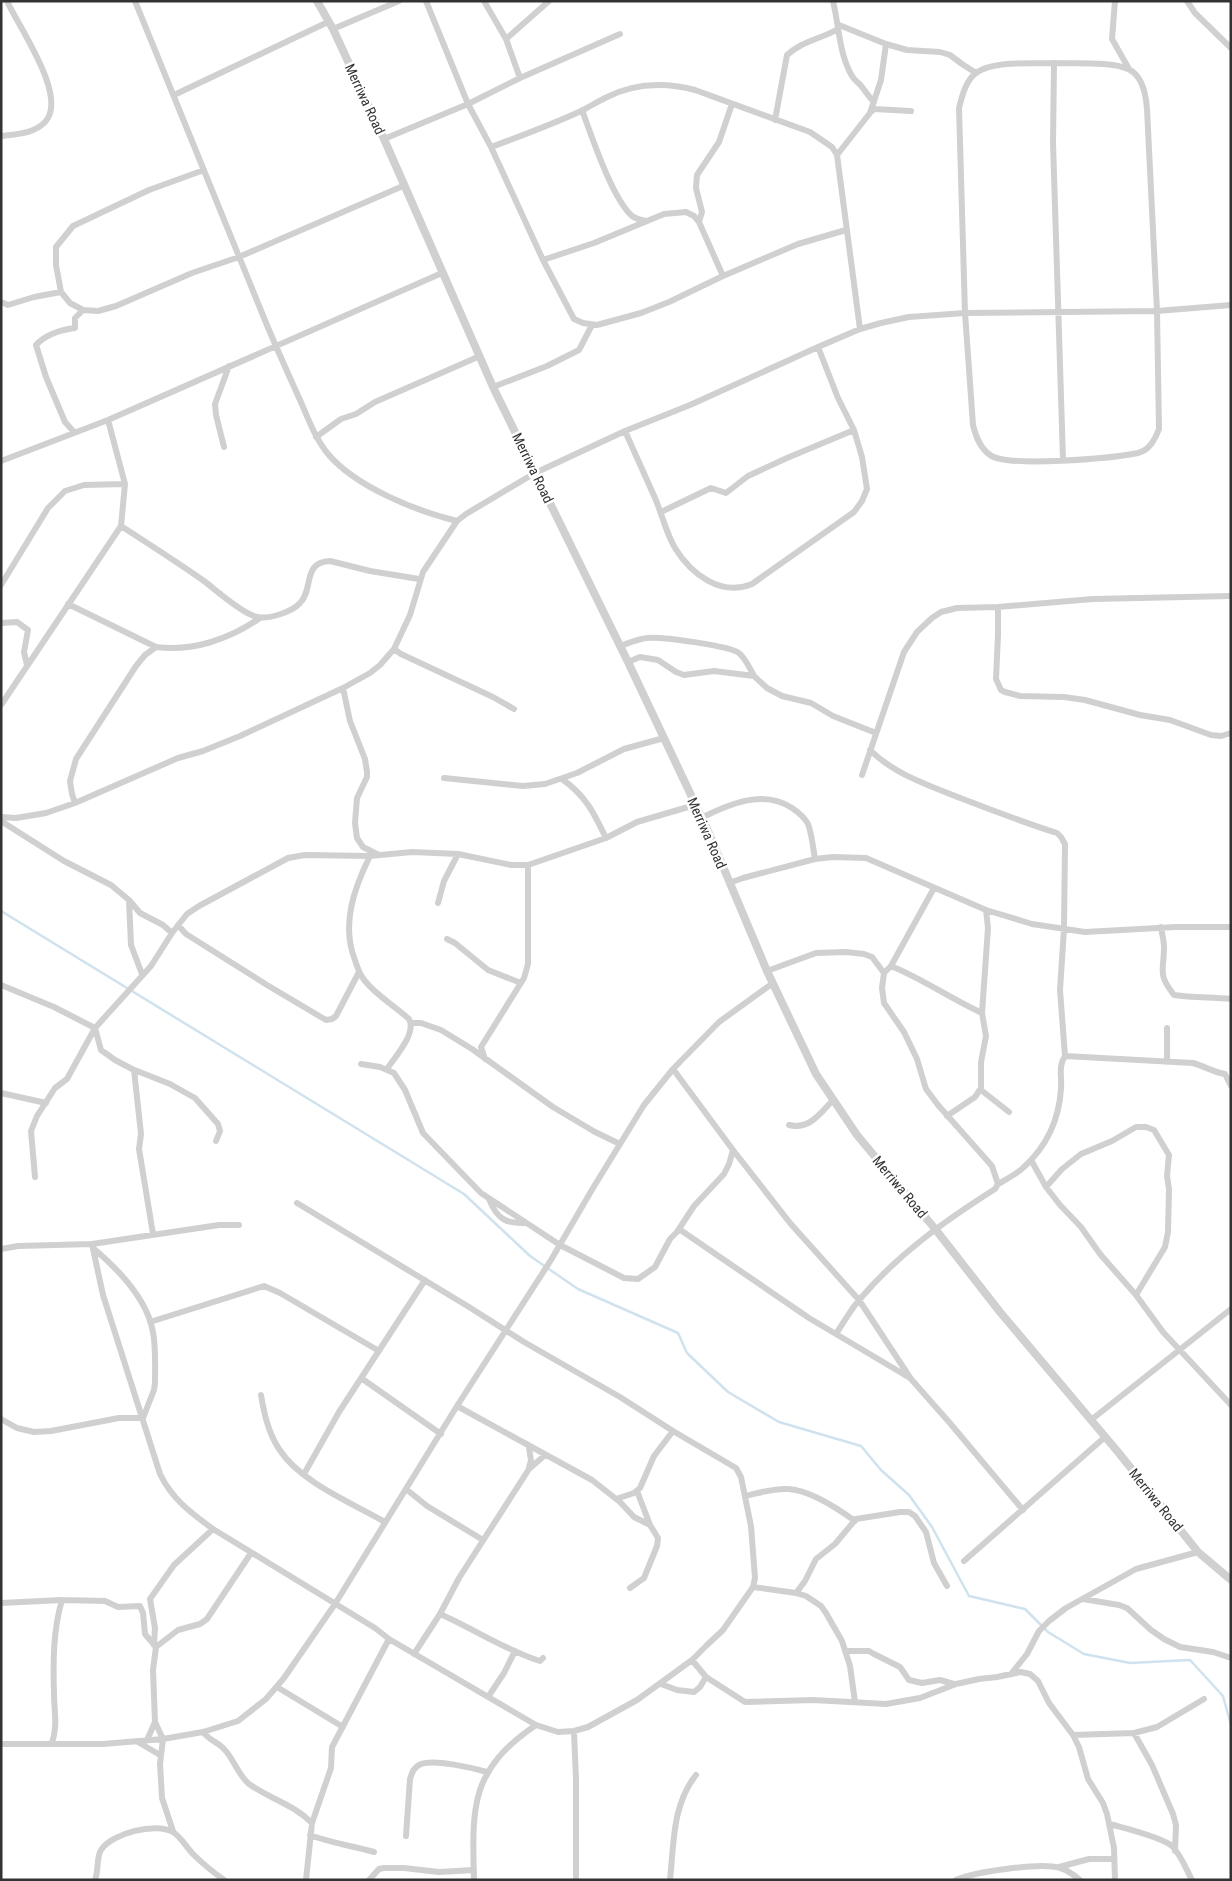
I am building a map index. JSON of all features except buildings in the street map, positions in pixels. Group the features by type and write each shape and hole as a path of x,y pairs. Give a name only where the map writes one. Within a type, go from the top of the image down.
{"street":[{"path":"1,136 22,134 43,124 48,118 51,104 49,88 30,41 7,1"},
{"path":"134,1 275,346 316,437 327,453 340,466 373,487 415,508 457,521"},
{"name":"Merriwa Road","path":"317,1 331,25 384,139 403,186 493,387 628,662 695,804 767,971 816,1074 857,1135 936,1230 1000,1312 1198,1552 1231,1580"},
{"path":"174,95 331,25 399,1"},
{"path":"426,1 468,104 491,147 543,260 574,319 592,325 616,321 642,313 798,244 846,230"},
{"path":"484,1 506,39 520,78"},
{"path":"506,39 549,1"},
{"path":"832,1 848,68 856,81 874,102"},
{"path":"1115,1 1112,39 1129,69 1138,78 1144,91 1147,109 1157,311 1159,429 1154,441 1143,452 1138,453 1063,460 999,460 990,455 981,446 973,426 965,313 960,108 966,87 976,73 998,65 1054,63 1105,65 1129,69"},
{"path":"1187,1 1195,12 1231,48"},
{"path":"838,27 908,50 940,52 950,55 976,73"},
{"path":"775,120 787,55 812,39 827,36 838,27"},
{"path":"384,139 468,104 520,78 620,34"},
{"path":"870,113 881,80 886,44"},
{"path":"1054,63 1053,143 1063,460"},
{"path":"491,147 582,110 625,89 646,85 687,88 810,132 832,147 837,154 860,329"},
{"path":"699,222 702,209 696,188 697,175 719,142 732,104"},
{"path":"837,154 874,109 911,111"},
{"path":"582,110 601,160 621,202 632,216 646,221"},
{"path":"204,170 149,190 73,226 56,247 56,265 61,292 70,303 83,310 98,311 116,306 192,273 239,257 403,186"},
{"path":"543,260 664,214 681,212 692,214 699,222 723,276"},
{"path":"1,461 108,420 442,273"},
{"path":"1,302 8,305 34,297 61,292"},
{"path":"1,817 16,818 46,812 75,803 178,758 203,751 240,736 343,688 375,669 394,649 410,615 419,579 457,521 535,473 626,431 860,329 909,317 965,313 1157,311 1231,305"},
{"path":"74,432 65,422 46,377 36,345 42,338 59,330 75,328 75,318 83,310"},
{"path":"493,387 547,366 579,350 592,325"},
{"path":"626,431 675,548 696,572 720,587 735,589 752,584 854,512 862,501 867,489 862,457 854,430 838,398 818,347"},
{"path":"316,437 341,419 356,414 375,402 480,356"},
{"path":"224,447 215,404 229,366"},
{"path":"1,706 121,526 124,514 125,484 108,420"},
{"path":"661,512 711,488 726,493 748,476 854,430"},
{"path":"1,585 48,508 65,491 84,485 125,484"},
{"path":"121,526 197,576 248,614 260,618"},
{"path":"68,604 156,647 182,649 202,645 237,632 260,618 285,612 300,604 304,598 314,568 324,561 419,579"},
{"path":"862,775 904,652 917,632 932,618 952,608 998,607 1093,599 1231,596"},
{"path":"998,607 996,679 1001,690 1020,696 1064,697 1085,700 1140,715 1170,720 1211,735 1231,734"},
{"path":"1,622 17,622 28,630 24,652 27,665"},
{"path":"620,646 638,640 658,638 723,648 739,653 754,676 767,688 782,696 811,703 833,716 876,733"},
{"path":"75,803 70,781 76,760 136,666 145,655 156,647"},
{"path":"394,649 514,709"},
{"path":"628,662 640,657 658,660 684,676 714,671 754,676"},
{"path":"343,688 350,721 365,759 367,772 367,777 357,798 355,823 357,838 363,847 379,855"},
{"path":"444,778 523,786 545,784 562,780 596,765 624,749 664,738"},
{"path":"836,1334 859,1300 884,1273 936,1230 995,1189 998,1184 1023,1168 1031,1160 1045,1142 1056,1123 1062,1087 1061,1063 1065,1056 1060,990 1064,929 1065,844 1061,836 980,807 934,788 901,772 878,758 870,750"},
{"path":"562,780 586,801 606,838"},
{"path":"701,818 725,806 754,798 777,800 800,814 808,824 815,858"},
{"path":"35,1177 31,1131 37,1116 54,1088 67,1079 94,1028 151,966 172,933 187,914 199,906 288,858 305,855 370,856 412,852 458,854 506,864 528,865 606,838 636,822 695,804"},
{"path":"1,821 64,862 108,883 129,900 140,913 164,925 172,933"},
{"path":"438,903 444,881 458,854"},
{"path":"370,856 353,894 349,917 350,949 359,972 371,987 412,1023 411,1030 402,1048 387,1069"},
{"path":"730,883 815,858 866,858 986,910 1032,924 1085,932 1231,927"},
{"path":"485,1059 481,1047 484,1040 500,1019 521,983 528,964 528,865"},
{"path":"934,888 891,966 884,972 882,988 884,1003 904,1032 917,1059 928,1093 992,1166 996,1173 998,1184"},
{"path":"129,900 131,945 142,974"},
{"path":"947,1116 975,1097 981,1090 981,1062 986,1036 982,1013 988,936 986,910"},
{"path":"178,925 186,934 326,1020 336,1016 359,972"},
{"path":"1161,928 1164,947 1161,970 1165,983 1174,995 1195,998 1231,999"},
{"path":"447,939 488,970 521,983"},
{"path":"767,971 816,953 846,952 872,957 884,972"},
{"path":"891,966 911,974 962,1004 982,1013"},
{"path":"1,1744 103,1744 163,1738 203,1732 238,1721 254,1710 277,1687 335,1604 457,1406 552,1260 644,1105 673,1069 719,1022 773,982"},
{"path":"1,985 54,1007 94,1028 102,1050 115,1060 134,1070 170,1084 195,1098 218,1124 219,1134 216,1141"},
{"path":"412,1023 421,1022 431,1026 472,1049 552,1107 620,1144"},
{"path":"1167,1028 1167,1062"},
{"path":"1065,1056 1193,1063 1212,1071 1228,1072 1231,1086"},
{"path":"361,1064 387,1069 394,1073 404,1090 423,1133 488,1198 560,1246 624,1278 635,1280 655,1267 669,1242 694,1206 724,1174 733,1150"},
{"path":"673,1069 790,1223 859,1300 911,1379 1023,1510"},
{"path":"134,1070 141,1134 139,1149 153,1234"},
{"path":"981,1090 1010,1112"},
{"path":"1,1092 46,1103"},
{"path":"789,1125 799,1126 808,1124 832,1100"},
{"path":"1046,1188 1062,1169 1081,1154 1112,1141 1136,1127 1146,1127 1154,1130 1169,1155 1167,1176 1169,1189 1168,1232 1165,1247 1136,1295"},
{"path":"1031,1160 1046,1188 1082,1227 1100,1254 1136,1295 1163,1332 1231,1404"},
{"path":"488,1198 497,1213 505,1221 526,1223"},
{"path":"92,1246 103,1295 160,1474 166,1486 188,1511 213,1529 389,1639 536,1726 558,1732 574,1731 588,1727 629,1705 661,1684 692,1660 723,1630 753,1587 755,1572 751,1526 740,1474 736,1468 620,1397 524,1342 426,1280 297,1203"},
{"path":"1,1249 28,1246 92,1246 153,1234 228,1224 238,1225"},
{"path":"679,1229 836,1334 911,1379"},
{"path":"92,1246 122,1276 141,1301 150,1322 154,1338 155,1383 142,1418"},
{"path":"304,1474 339,1412 426,1280"},
{"path":"150,1322 264,1286 280,1293 379,1351"},
{"path":"1091,1420 1231,1309"},
{"path":"361,1378 441,1434"},
{"path":"262,1394 267,1421 278,1448 304,1474 321,1486 385,1522"},
{"path":"457,1406 592,1480 616,1499 634,1517 650,1525"},
{"path":"1,1420 17,1428 34,1432 51,1431 119,1418 142,1418"},
{"path":"616,1499 637,1491 654,1456 673,1431"},
{"path":"964,1561 1105,1437"},
{"path":"529,1447 531,1461 529,1469"},
{"path":"414,1654 440,1614 482,1540 529,1469 545,1455"},
{"path":"406,1489 427,1506 482,1540"},
{"path":"745,1496 790,1489 823,1501 854,1521"},
{"path":"630,1588 644,1578 657,1546 658,1538 650,1525 637,1491"},
{"path":"796,1593 805,1581 816,1559 835,1544 856,1519 909,1512 915,1516 926,1532 934,1563 947,1586"},
{"path":"213,1529 174,1565 150,1599 155,1628 153,1670 155,1722 163,1738 160,1755 162,1798 172,1832 194,1855 224,1880"},
{"path":"1012,1674 1039,1631 1049,1621 1082,1599 1116,1582 1136,1569 1198,1552"},
{"path":"155,1646 178,1630 200,1624 207,1619 251,1553"},
{"path":"753,1587 796,1593 806,1596 821,1606 831,1620 845,1650 850,1666 855,1702"},
{"path":"1082,1599 1127,1608 1164,1639 1180,1647 1213,1652 1231,1658"},
{"path":"52,1743 57,1722 54,1690 55,1637 62,1600"},
{"path":"1,1603 105,1600 118,1607 140,1606 143,1613 145,1634 155,1646"},
{"path":"440,1614 468,1626 514,1651 540,1660 543,1658"},
{"path":"306,1880 312,1823 331,1768 332,1747 389,1639"},
{"path":"845,1650 869,1651 900,1667 909,1680 922,1683 940,1680 956,1684"},
{"path":"488,1697 504,1673 514,1651"},
{"path":"692,1660 706,1677 743,1702 800,1700 890,1704 920,1698 956,1684 1021,1672 1030,1674 1038,1681 1049,1703 1073,1735 1079,1746 1088,1779 1103,1803 1110,1824 1115,1880"},
{"path":"661,1684 677,1690 694,1692 700,1687 706,1677"},
{"path":"277,1687 343,1728"},
{"path":"1073,1735 1134,1733 1157,1727 1204,1699"},
{"path":"147,1740 155,1722"},
{"path":"474,1880 473,1826 477,1796 487,1772 515,1740 536,1726"},
{"path":"574,1731 576,1880"},
{"path":"203,1732 210,1741 224,1749 249,1784 296,1808 312,1823"},
{"path":"1134,1733 1149,1760 1173,1814 1176,1825 1175,1852"},
{"path":"136,1741 160,1755"},
{"path":"406,1836 410,1779 412,1771 416,1767 422,1764 433,1763 487,1772"},
{"path":"670,1880 678,1811 691,1781 696,1775"},
{"path":"1110,1824 1170,1845 1184,1864 1192,1880"},
{"path":"96,1880 99,1856 108,1842 122,1834 134,1831 157,1829 172,1832"},
{"path":"310,1835 324,1841 347,1844 374,1852"},
{"path":"956,1880 982,1872 1059,1867 1089,1859 1114,1859"},
{"path":"1059,1867 1080,1880"},
{"path":"369,1880 379,1869 384,1868 439,1872 474,1870"}],"waterway":[{"path":"1,911 464,1194 530,1256 578,1289 678,1333 687,1353 728,1392 779,1422 861,1446 881,1470 909,1495 932,1527 969,1596 1025,1609 1048,1632 1084,1654 1130,1663 1190,1660 1223,1696 1231,1725"}]}
